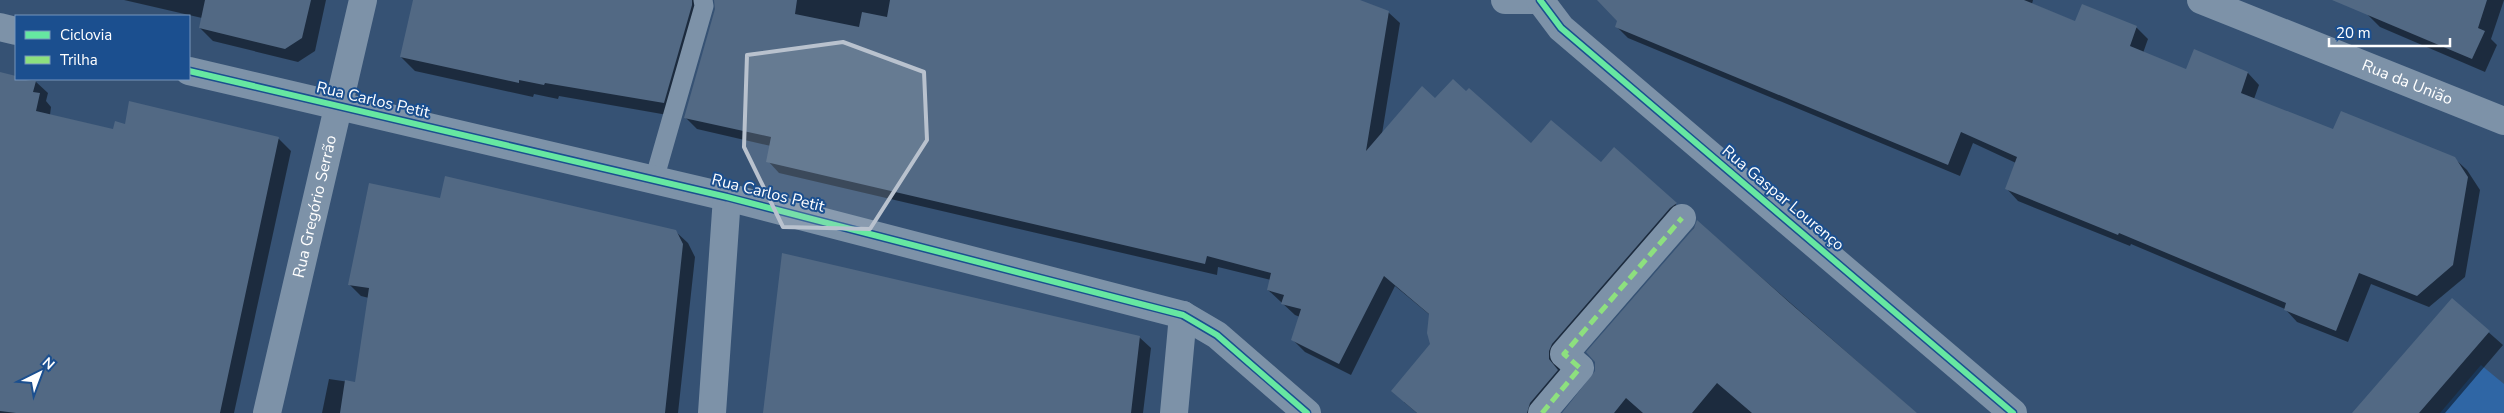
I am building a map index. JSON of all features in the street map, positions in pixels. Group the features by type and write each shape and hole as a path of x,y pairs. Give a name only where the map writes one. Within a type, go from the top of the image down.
{"street":[{"name":"Rua Gregório Serrão","path":"267,413 362,0"},
{"path":"1505,0 1540,0"},
{"name":"Rua Gaspar Lourenço","path":"1540,0 1561,28 2013,413"},
{"name":"Rua da União","path":"2201,0 2504,121"},
{"path":"0,27 15,30"},
{"name":"Rua Carlos Petit","path":"190,71 727,197 1182,315 1217,335 1307,413"},
{"path":"712,413 727,197"},
{"path":"1542,413 1580,368 1564,354 1682,218"},
{"path":"1174,413 1182,315"}],"lane":[{"path":"654,180 701,16 703,0"}],"highlighted area":[{"path":"843,42 924,72 927,140 870,229 783,227 744,147 747,55"}],"shaded area":[{"path":"2481,365 2504,384 2504,413 2440,413"}],"building":[{"path":"205,0 311,0 302,38 285,49 199,28"},
{"path":"413,0 692,0 692,5 664,103 545,83 544,85 519,80 519,83 400,57"},
{"path":"714,0 797,0 795,14 859,27 862,12 887,17 890,0 1360,0 1389,11 1366,151 1422,86 1435,98 1453,79 1466,91 1469,88 1531,143 1551,120 1601,162 1614,147 1677,203 1670,208 1552,344 1549,351 1549,359 1558,370 1530,403 1527,413 1417,413 1391,391 1430,344 1427,333 1429,314 1384,276 1339,364 1291,340 1301,309 1281,304 1284,295 1267,290 1271,273 1207,256 1205,264 766,162 771,137 684,118 715,9"},
{"path":"1597,0 2024,0 2075,21 2082,4 2137,26 2130,46 2186,69 2194,49 2248,72 2241,93 2333,129 2341,111 2455,157 2468,177 2453,265 2417,296 2359,273 2336,331 2284,310 2286,303 2119,233 2118,235 2005,189 2017,157 1961,132 1948,165 1615,27 1617,21"},
{"path":"2332,0 2487,0 2478,28 2485,31 2472,59"},
{"path":"0,72 15,76 15,80 36,81 33,92 40,93 36,111 113,129 115,121 125,124 129,101 279,137 220,413 16,413 0,411"},
{"path":"445,176 676,230 683,244 665,413 340,413 345,380 355,382 369,288 348,285 369,183 440,198"},
{"path":"1697,220 1917,413 1752,413 1717,383 1692,413 1643,413 1626,398 1614,413 1562,413 1595,371 1595,362 1586,352 1694,228"},
{"path":"782,253 1140,336 1131,413 763,413"},
{"path":"2452,298 2490,331 2419,413 2352,413"}],"marked path":[{"path":"1542,413 1580,368 1564,354 1682,218"}],"cycle path":[{"path":"1540,0 1561,28 2013,413"},
{"path":"190,71 727,197 1183,315 1217,335 1307,413"}]}
